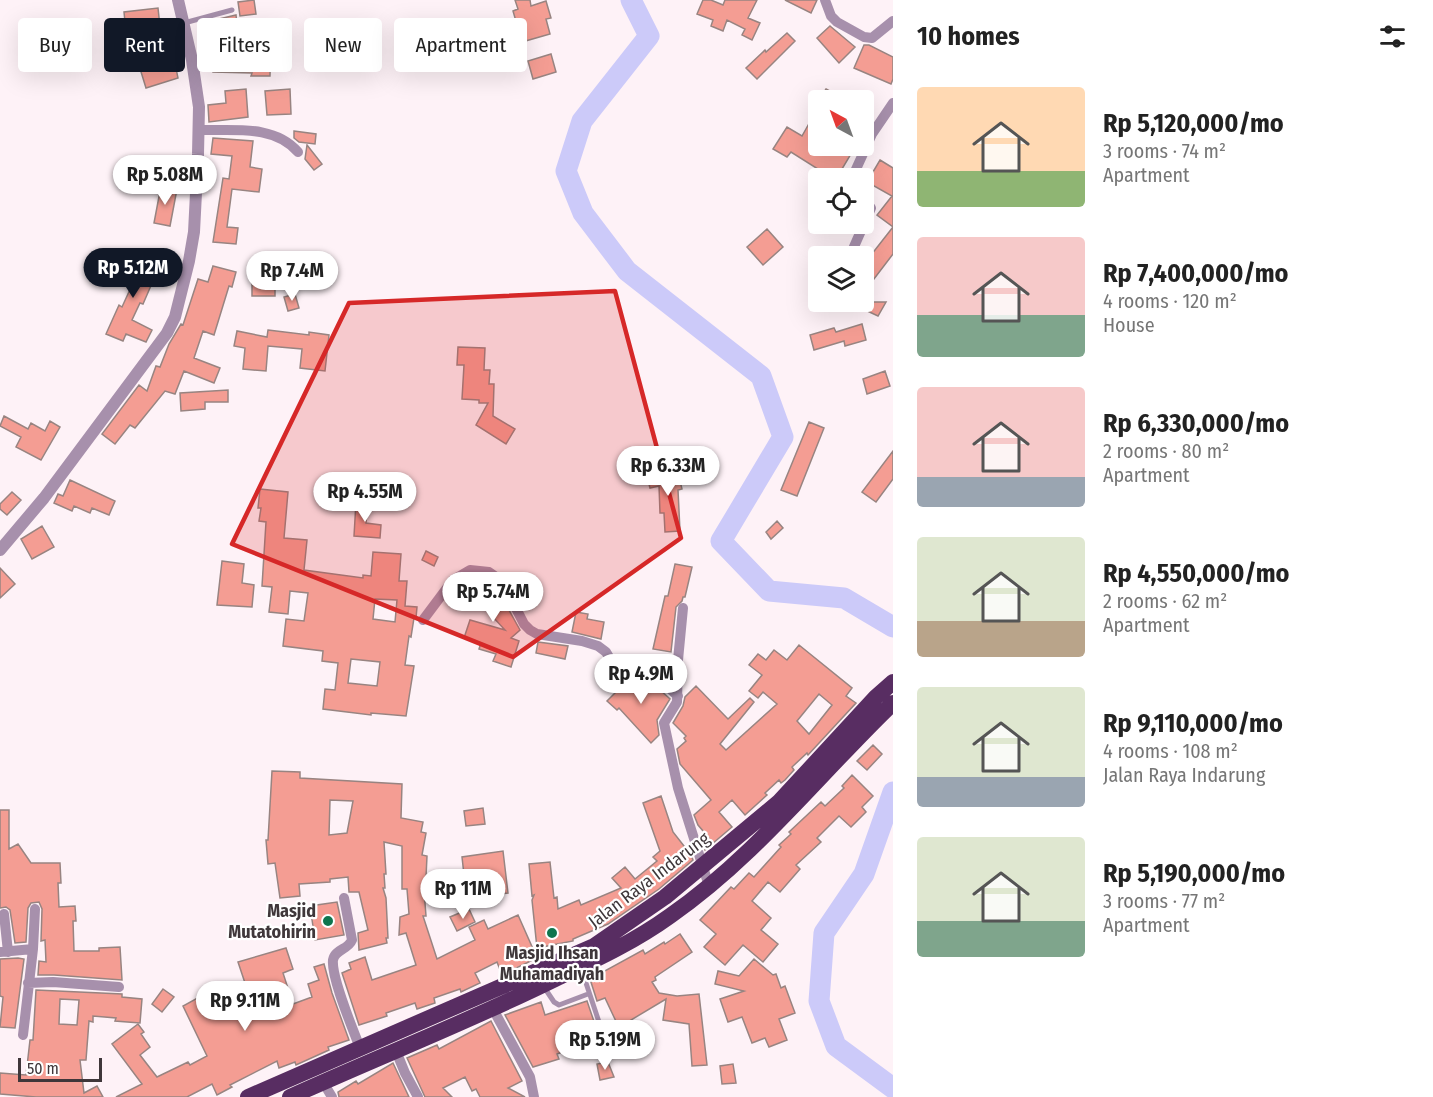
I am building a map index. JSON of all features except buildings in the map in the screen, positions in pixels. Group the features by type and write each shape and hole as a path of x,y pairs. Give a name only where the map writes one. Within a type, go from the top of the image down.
{"highway":[{"name":"Jalan Raya Indarung","path":"248,1097 594,946 704,867 779,802 876,697 893,682"},
{"name":"Jalan Raya Indarung","path":"290,1097 327,1089 396,1051 493,1009 619,948 671,916 709,886 786,814 893,703"}],"street":[{"path":"178,0 183,18"},
{"path":"825,0 831,16 864,37 872,38 893,21"},
{"path":"0,550 44,498 167,333 175,317 194,232 200,107 185,28"},
{"path":"857,168 872,134 893,103"},
{"path":"199,130 268,132 290,142 298,152"},
{"path":"423,620 453,580 470,570 489,572 502,581 524,624 530,630 537,634 582,640 598,646 606,652 613,664 650,671 678,696"},
{"path":"683,608 678,660 678,696 675,708 664,723 678,788 709,886"},
{"path":"344,898 352,940 349,946 338,952 333,961 336,977 360,1048"},
{"path":"23,1035 33,949 35,909"},
{"path":"4,914 4,952 33,949"},
{"path":"28,983 53,982 119,987"},
{"path":"493,1009 530,1077 534,1097"},
{"path":"396,1051 418,1097"}],"lane":[{"path":"185,23 231,10"},
{"path":"580,967 610,1055"},
{"path":"543,985 554,1002 559,1005 588,994"}],"highlighted area":[{"path":"615,291 681,538 513,657 232,544 349,303"}],"waterway":[{"path":"631,0 649,36 582,121 566,171 583,213 627,271 761,376 783,437 721,541 769,591 844,598 893,627"},
{"path":"893,792 864,874 824,933 819,1001 836,1046 893,1088"}],"place":[{"name":"Masjid Mutatohirin","path":"328,921"},
{"name":"Masjid Ihsan Muhamadiyah","path":"552,933"}]}
